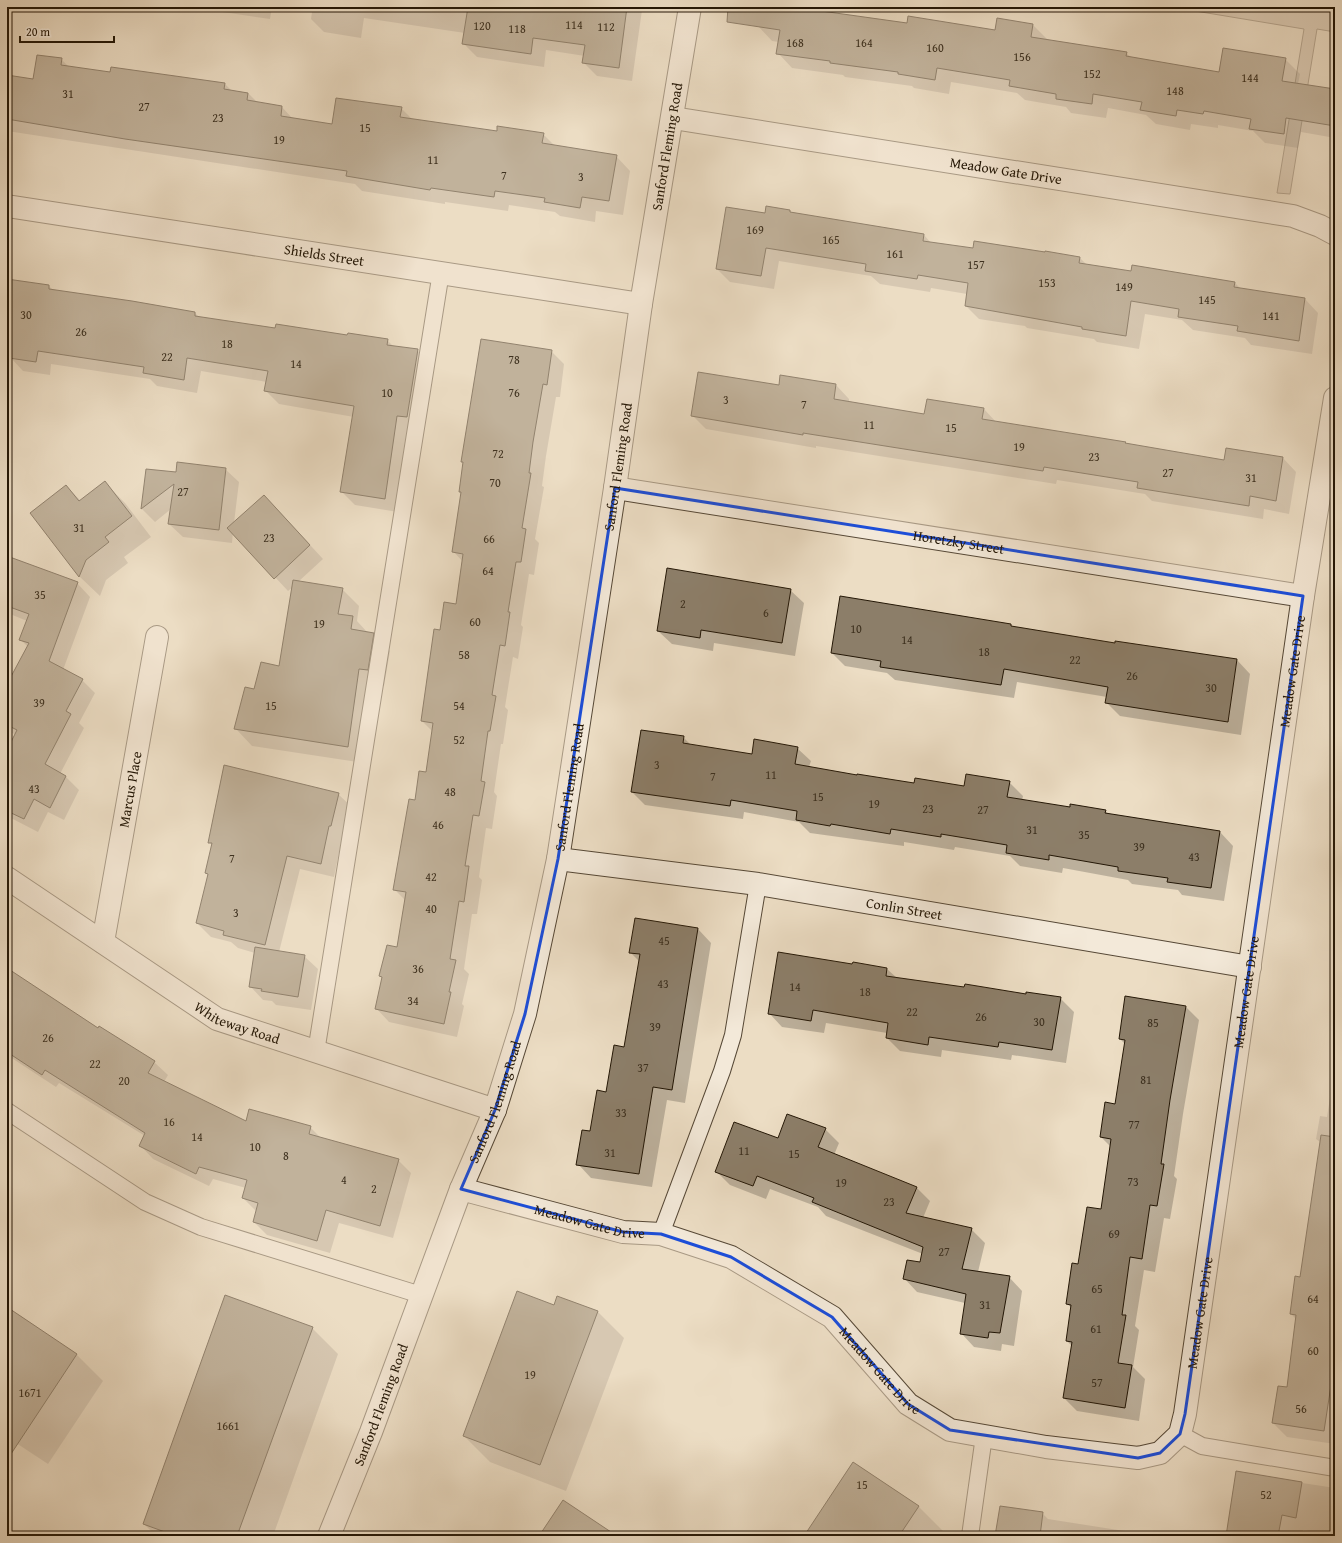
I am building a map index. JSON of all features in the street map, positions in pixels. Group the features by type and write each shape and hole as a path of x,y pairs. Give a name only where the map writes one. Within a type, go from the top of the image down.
{"street":[{"name":"Sanford Fleming Road","path":"329,1536 371,1432 461,1189 495,1110 526,1014 558,859 616,488 641,304 673,118 690,7"},
{"name":"Meadow Gate Drive","path":"673,118 1293,216 1320,226 1335,234"},
{"name":"Shields Street","path":"7,206 641,304"},
{"name":"Meadow Gate Drive","path":"461,1189 623,1232 661,1234 731,1257 832,1317 908,1404 950,1430 1046,1447 1138,1458 1160,1452 1180,1434 1185,1414 1303,596 1335,398"},
{"name":"Horetzky Street","path":"616,488 1303,596"},
{"name":"Marcus Place","path":"103,942 157,637"},
{"name":"Conlin Street","path":"558,859 758,884 1250,967"},
{"name":"Whiteway Road","path":"7,878 218,1019 495,1110"}],"lane":[{"path":"316,1052 441,272"},
{"path":"661,1234 722,1071 733,1034 758,884"},
{"path":"7,1111 145,1202 165,1212 201,1227 421,1295"},
{"path":"1180,1434 1202,1446 1335,1468"},
{"path":"970,1536 984,1436"}],"highlighted area":[{"path":"615,488 1303,596 1185,1414 1180,1434 1160,1453 1138,1458 950,1430 908,1404 832,1317 731,1257 661,1234 623,1232 461,1189 495,1110 525,1014 558,859"}],"shaded area":[{"path":"1171,7 1335,7 1335,32 1317,29 1290,194 1277,193 1304,29"}],"building":[{"path":"468,7 627,7 619,68 582,63 585,45 533,38 531,54 462,44"},
{"path":"728,7 807,7 807,9 907,23 908,16 995,30 997,18 1033,24 1031,37 1127,52 1126,56 1219,72 1223,48 1286,58 1282,81 1335,89 1335,126 1286,118 1284,134 1249,129 1251,119 1204,111 1203,114 1177,110 1176,116 1140,110 1142,102 1093,94 1092,104 1056,99 1056,94 1009,86 1010,80 937,68 935,80 898,74 898,72 776,54 780,30 727,22"},
{"path":"37,55 62,58 61,65 110,72 111,67 225,83 224,89 248,93 247,100 282,106 281,116 332,124 336,98 402,107 400,117 497,131 497,126 544,133 542,143 617,155 609,201 582,197 580,208 544,202 545,198 495,191 494,197 431,188 430,190 346,176 347,171 125,139 7,119 7,75 33,79"},
{"path":"766,206 790,210 790,212 924,234 923,241 973,248 974,241 1045,251 1080,257 1079,263 1131,271 1132,265 1235,282 1234,287 1305,298 1299,341 1237,331 1238,326 1178,317 1179,309 1131,301 1126,336 1082,329 1082,327 965,306 968,283 918,275 917,279 865,271 866,264 766,248 761,276 716,269 726,207 765,213"},
{"path":"7,279 49,285 49,289 195,312 195,316 275,328 276,324 347,335 348,333 388,339 387,345 418,349 407,417 397,416 385,499 340,492 354,406 264,391 268,371 187,358 184,380 143,373 144,367 38,351 36,362 9,358 11,343 7,343"},
{"path":"481,339 552,350 547,385 543,384 533,442 529,473 531,473 522,528 526,529 521,562 516,562 508,612 510,612 505,646 500,645 492,695 496,696 490,731 488,731 481,781 485,782 479,816 473,815 465,866 469,866 464,902 459,901 450,959 456,960 444,1024 375,1009 382,977 379,976 387,945 397,947 406,892 393,890 409,799 415,800 419,771 426,772 433,723 421,721 434,629 440,630 444,602 456,604 463,554 452,552 461,492 459,492 463,462 461,462"},
{"path":"698,372 779,385 780,375 836,384 834,399 924,414 927,399 984,408 982,419 1126,442 1125,443 1224,460 1226,448 1283,457 1276,501 1250,496 1249,506 1137,488 1138,482 1044,467 1043,471 803,433 803,435 691,416"},
{"path":"177,462 226,468 219,530 168,524 174,484 141,509 146,469 176,472"},
{"path":"105,481 132,516 105,537 109,542 86,560 79,577 30,513 66,485 79,501"},
{"path":"264,495 310,545 274,579 227,528"},
{"path":"7,556 78,582 49,661 83,679 66,711 71,714 45,764 66,776 50,808 34,799 24,819 7,811 7,750 17,730 7,725 7,684 29,643 19,640 29,614 7,606"},
{"path":"667,568 791,589 782,643 701,630 700,638 657,631"},
{"path":"293,580 343,588 338,614 353,616 351,629 374,633 368,670 359,669 348,747 234,729 245,687 254,689 261,662 279,666"},
{"path":"840,596 1011,624 1011,626 1115,643 1115,641 1237,659 1228,722 1105,703 1108,687 1004,669 1001,685 880,667 881,661 831,653"},
{"path":"641,730 684,736 683,743 752,754 754,739 798,747 795,764 914,783 915,778 964,786 966,774 1010,781 1007,797 1070,807 1070,804 1106,810 1105,813 1220,831 1211,888 1167,882 1168,878 1118,871 1118,867 1049,855 1049,860 1006,853 1007,845 941,834 941,837 891,829 890,834 831,824 830,826 796,820 797,811 731,800 730,806 631,792"},
{"path":"224,765 339,793 331,826 329,826 321,864 287,856 265,945 223,935 224,931 196,923 208,874 205,873 212,843 208,843"},
{"path":"635,918 698,928 672,1090 653,1087 639,1174 576,1165 582,1130 590,1131 597,1090 606,1092 614,1045 624,1047 640,954 629,953"},
{"path":"255,947 305,955 298,997 261,991 262,989 249,987"},
{"path":"778,952 887,968 886,976 964,987 965,984 1026,994 1026,992 1061,997 1052,1050 999,1042 998,1047 929,1037 928,1045 886,1038 888,1023 813,1010 811,1021 768,1014"},
{"path":"7,968 98,1028 99,1026 155,1061 148,1073 246,1121 249,1109 311,1126 309,1134 399,1159 380,1226 326,1210 317,1241 253,1222 258,1203 242,1198 247,1180 199,1167 196,1174 139,1146 145,1133 45,1070 42,1075 7,1052"},
{"path":"1125,996 1186,1006 1170,1100 1161,1164 1164,1164 1157,1206 1150,1205 1142,1259 1130,1257 1122,1315 1126,1315 1118,1363 1132,1365 1125,1408 1063,1398 1072,1342 1066,1341 1071,1305 1066,1304 1072,1263 1078,1264 1087,1207 1101,1209 1111,1139 1100,1137 1105,1102 1115,1104 1125,1040 1119,1039"},
{"path":"787,1114 826,1128 818,1147 917,1187 906,1213 972,1228 962,1269 1010,1276 1000,1333 989,1332 988,1338 960,1334 966,1294 903,1279 907,1260 920,1262 923,1247 812,1202 814,1198 757,1176 753,1186 715,1172 734,1122 778,1138"},
{"path":"1321,1135 1335,1137 1335,1372 1333,1372 1324,1431 1272,1423 1278,1386 1287,1387 1296,1315 1290,1314 1295,1276 1300,1277"},
{"path":"517,1291 554,1305 557,1296 598,1311 540,1465 463,1436"},
{"path":"225,1295 313,1327 237,1536 176,1536 143,1524"},
{"path":"7,1307 77,1354 7,1460"},
{"path":"853,1462 919,1506 899,1536 804,1536"},
{"path":"1236,1471 1302,1482 1296,1518 1282,1515 1278,1536 1226,1536"},
{"path":"563,1500 617,1536 539,1536"},
{"path":"1000,1506 1043,1512 1040,1536 995,1536"}]}
